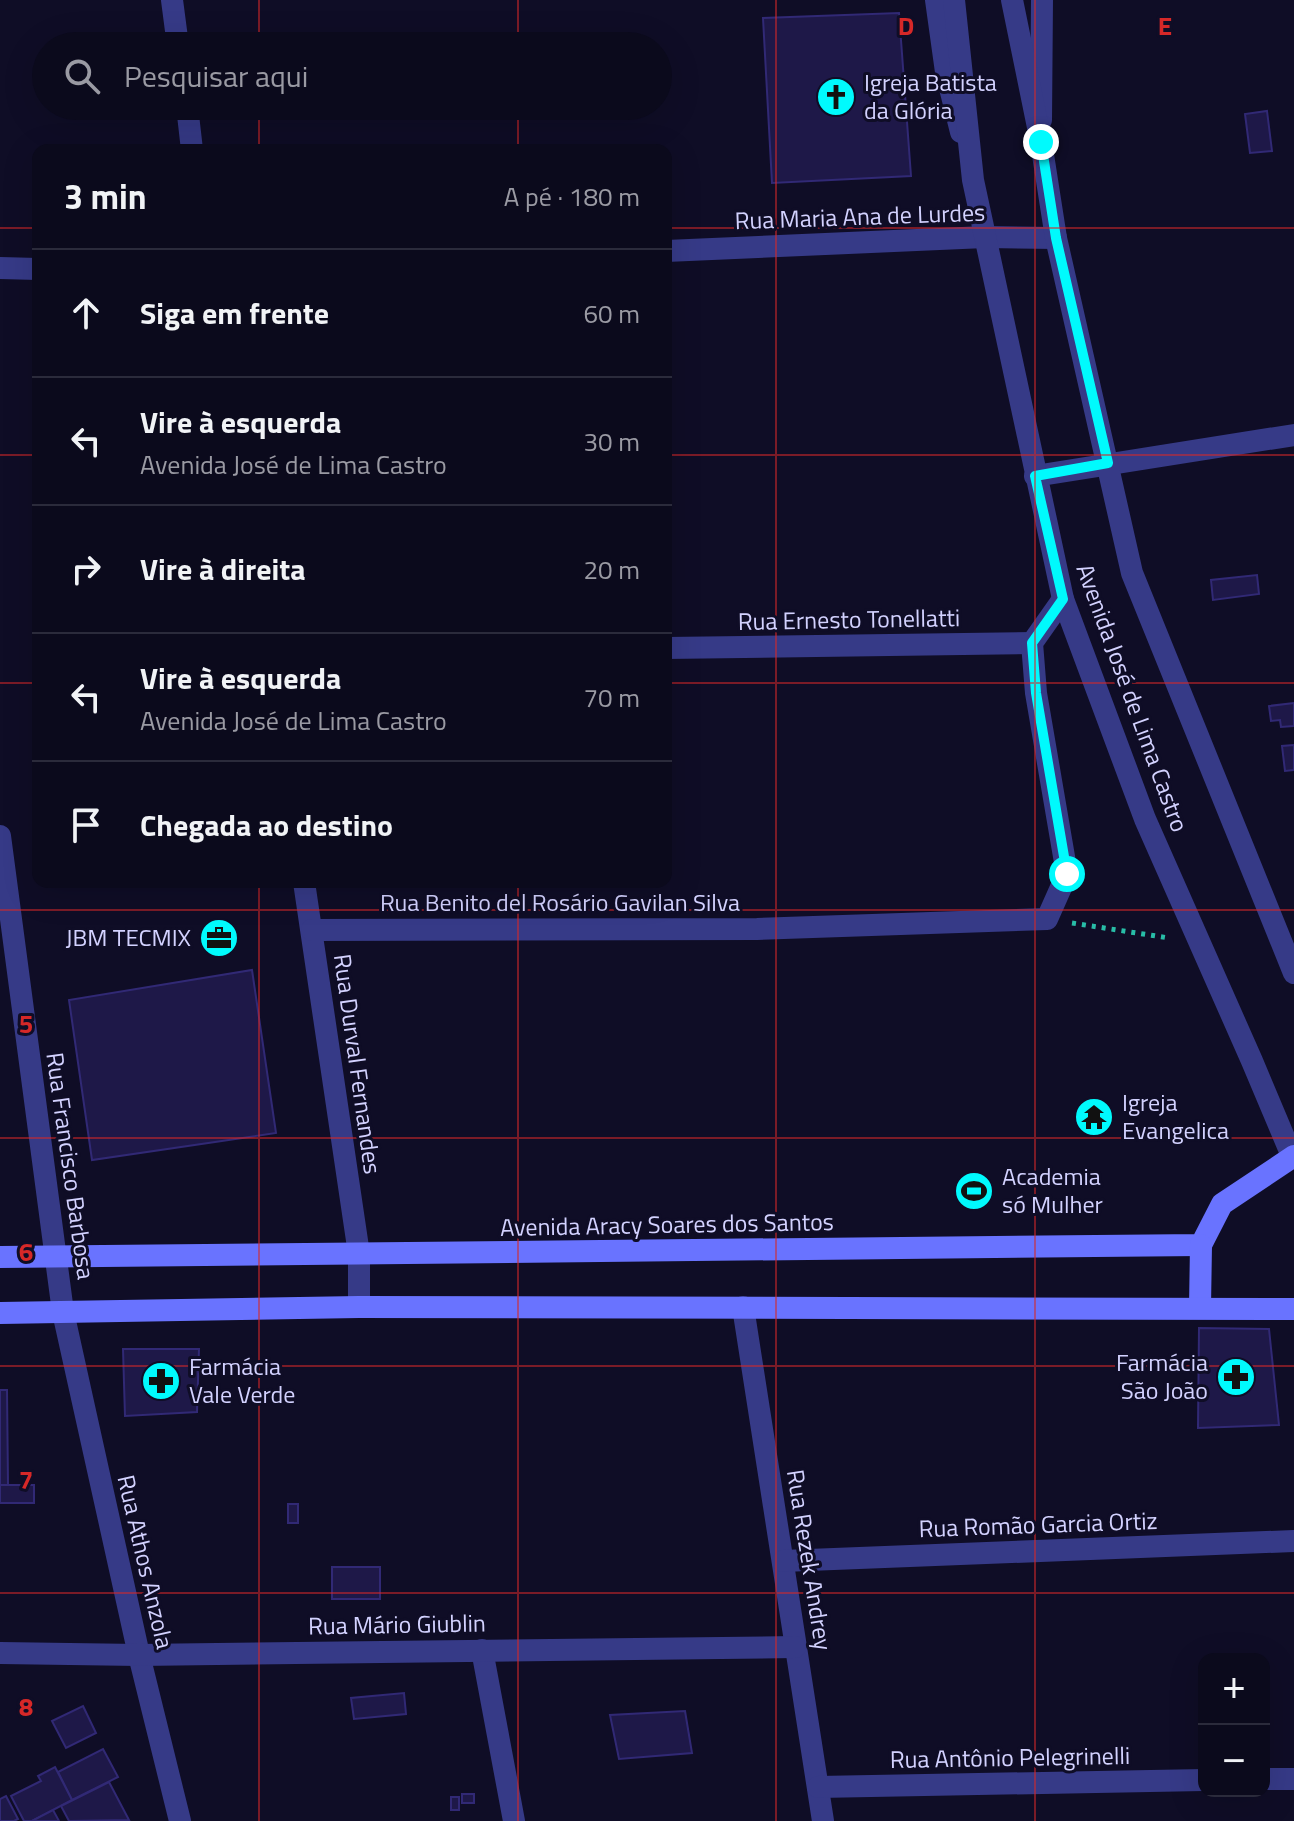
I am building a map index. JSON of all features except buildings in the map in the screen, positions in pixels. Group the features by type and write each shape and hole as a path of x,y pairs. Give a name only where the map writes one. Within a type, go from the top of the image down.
{"main road":[{"path":"1200,1307 1201,1245 1222,1204 1293,1156"},
{"name":"Avenida Aracy Soares dos Santos","path":"0,1257 1201,1245"},
{"path":"0,1313 359,1307 1294,1309"}],"street":[{"path":"172,0 176,32"},
{"path":"936,0 946,72 973,180"},
{"name":"Avenida José de Lima Castro","path":"954,0 973,180 1063,599 1145,819 1293,1156"},
{"name":"Avenida José de Lima Castro","path":"1012,0 1041,142 1056,238 1132,573 1294,973"},
{"path":"1041,142 1042,0"},
{"path":"189,120 191,144"},
{"name":"Rua Maria Ana de Lurdes","path":"672,251 985,237 1056,238"},
{"path":"0,268 32,269"},
{"path":"1035,476 1294,435"},
{"path":"1047,919 1067,874 1036,693 1032,643 1063,599"},
{"name":"Rua Ernesto Tonellatti","path":"672,648 1032,643"},
{"name":"Rua Francisco Barbosa","path":"0,836 63,1312"},
{"name":"Rua Durval Fernandes","path":"305,888 359,1254 359,1307"},
{"name":"Rua Benito del Rosário Gavilan Silva","path":"312,930 757,929 1047,919"},
{"name":"Rua Rezek Andrey","path":"743,1307 823,1821"},
{"name":"Rua Athos Anzola","path":"63,1312 139,1655 180,1821"},
{"name":"Rua Romão Garcia Ortiz","path":"783,1561 1294,1541"},
{"name":"Rua Mário Giublin","path":"0,1653 139,1655 795,1647"},
{"path":"482,1650 514,1821"},
{"path":"1270,1779 1294,1779"},
{"name":"Rua Antônio Pelegrinelli","path":"818,1787 1198,1780"}],"path":[{"path":"1047,919 1200,942"}],"place":[{"name":"Igreja Batista da Glória","path":"836,97"},
{"name":"JBM TECMIX","path":"219,938"},
{"name":"Igreja Evangelica","path":"1094,1117"},
{"name":"Academia só Mulher","path":"974,1191"},
{"name":"Farmácia São João","path":"1236,1377"},
{"name":"Farmácia Vale Verde","path":"161,1381"}],"route":[{"path":"1041,142 1056,238 1108,463 1035,476 1063,599 1032,643 1036,693 1067,874"}]}
